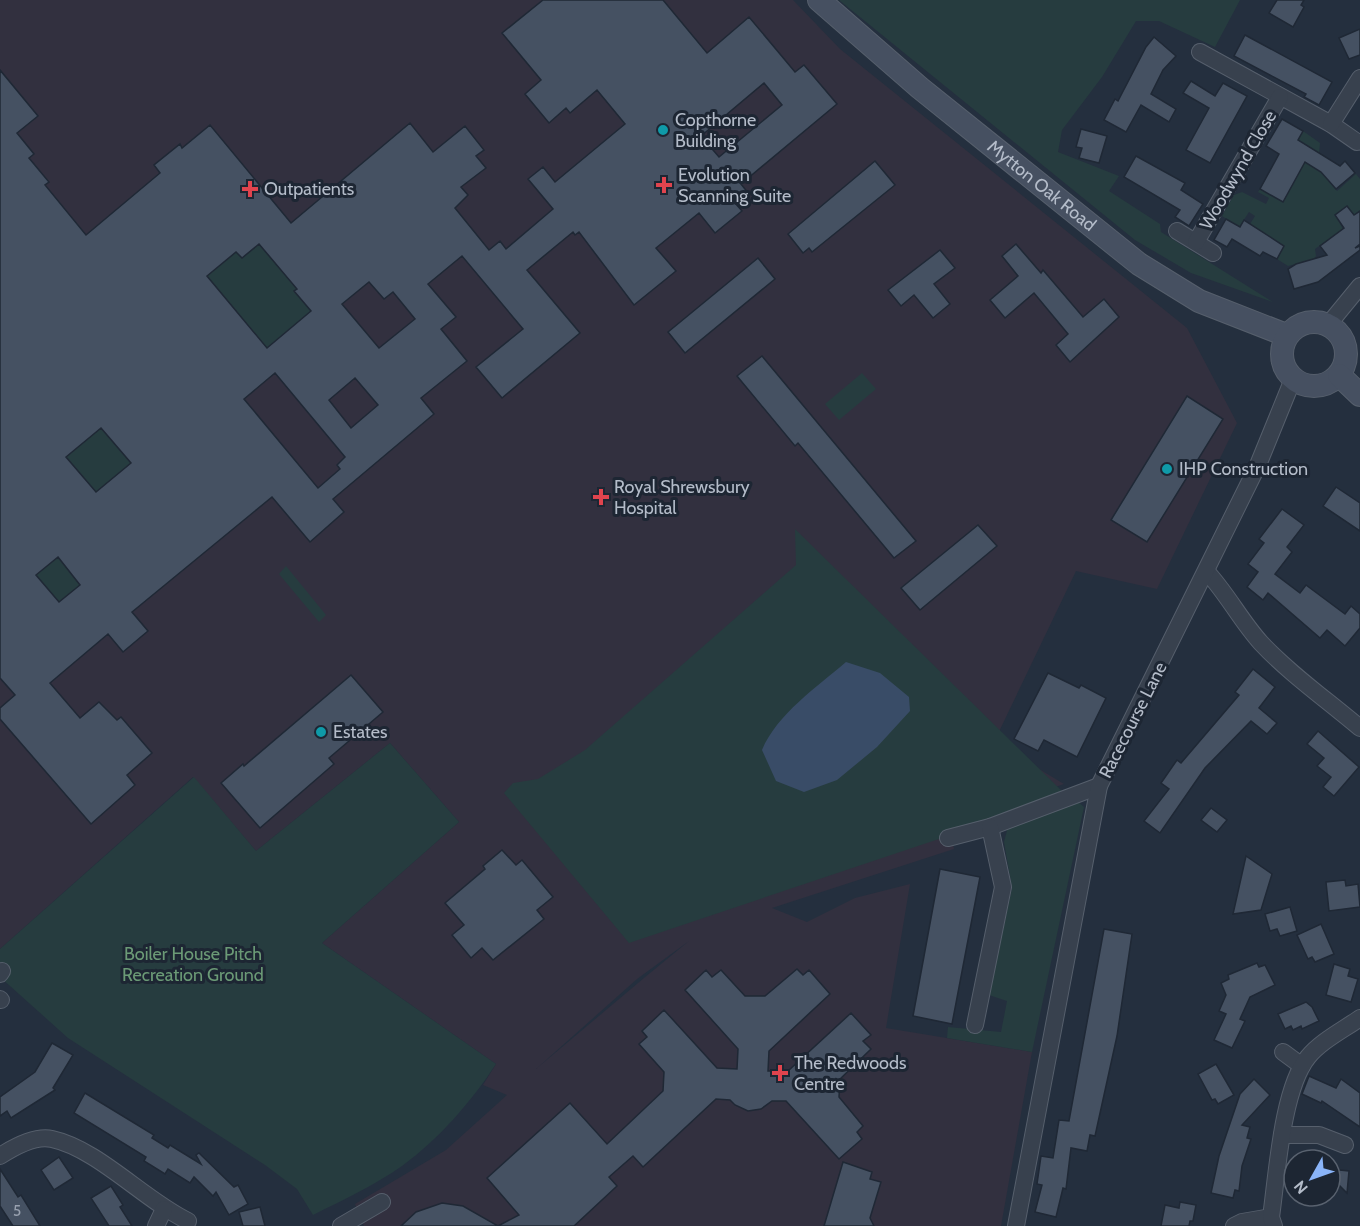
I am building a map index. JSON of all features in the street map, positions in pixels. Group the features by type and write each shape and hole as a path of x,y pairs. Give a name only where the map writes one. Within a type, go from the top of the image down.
{"main road":[{"name":"Mytton Oak Road","path":"819,0 920,88 1139,264 1199,301 1286,335"},
{"path":"1315,321 1329,325 1343,340 1346,352 1345,364 1339,375 1331,381 1312,386 1293,379 1280,358 1286,335 1304,323 1315,321"},
{"path":"1339,375 1360,394"}],"street":[{"name":"Woodwynd Close","path":"1200,52 1331,124 1357,142"},
{"path":"1331,124 1360,78"},
{"name":"Woodwynd Close","path":"1196,242 1280,97"},
{"name":"Woodwynd Close","path":"1177,231 1213,253"},
{"path":"1329,325 1360,286"},
{"name":"Racecourse Lane","path":"1016,1226 1099,786 1207,572 1258,465 1293,379"},
{"path":"1207,572 1227,594 1259,640 1296,676 1360,728"},
{"path":"948,838 990,827 1099,786"},
{"path":"975,1025 1003,887 990,827"},
{"path":"1234,1226 1272,1221 1282,1135 1302,1066 1320,1045 1360,1018"},
{"path":"1283,1052 1302,1066"},
{"path":"1282,1135 1319,1135 1345,1145"},
{"path":"0,1156 27,1142 51,1139 72,1146 164,1209 188,1221"},
{"path":"341,1226 382,1202"},
{"path":"156,1226 164,1209"}],"shaded area":[{"name":"Royal Shrewsbury Hospital","path":"0,0 793,0 840,49 1187,328 1237,423 1157,589 1076,571 994,742 1064,784 950,823 954,849 772,908 807,922 855,898 910,884 886,1028 1032,1052 1001,1226 364,1226 355,1204 446,1150 507,1095 483,1085 496,1064 322,943 459,822 390,743 256,851 193,777 0,949","holes":["689,941 536,1069 637,979"]}],"green space":[{"path":"839,0 1240,0 1215,47 1159,21 1136,21 1102,77 1062,130 1058,152 1119,176 1109,191 1160,224 1161,232 1273,302 1191,273 1135,240"},
{"path":"1303,131 1320,143 1319,153 1325,174 1333,161 1337,168 1326,178 1337,191 1356,174 1360,179 1360,211 1354,216 1347,206 1335,215 1343,229 1315,249 1314,259 1288,266 1277,259 1284,246 1250,224 1255,216 1249,212 1239,227 1222,216 1234,195 1242,192 1266,204 1269,198 1258,192 1260,189 1283,202 1296,178 1288,159"},
{"path":"259,244 297,289 294,292 305,304 317,306 267,348 207,276 236,252"},
{"path":"862,373 876,389 839,420 825,404"},
{"path":"101,428 131,463 96,492 66,457"},
{"path":"795,529 1067,796 629,943 504,793 513,783 538,779 585,750 796,565"},
{"path":"58,557 80,585 59,602 36,575"},
{"path":"286,566 326,615 319,622 279,574"},
{"name":"Boiler House Pitch Recreation Ground","path":"390,743 459,822 322,943 496,1064 454,1119 416,1155 381,1180 313,1215 297,1189 265,1165 68,1038 0,977 0,949 194,777 256,851"},
{"path":"1076,800 1084,807 1032,1052 947,1038 948,1027 1001,1032 1007,1001 989,995 1012,888 1004,842 1008,827"}],"water":[{"path":"846,662 880,673 909,697 910,711 877,747 837,780 804,792 776,781 762,750 769,737 799,702"}],"building":[{"path":"543,0 663,0 707,53 749,17 795,72 804,65 837,104 741,184 749,194 736,204 742,211 715,233 699,213 656,248 676,271 634,305 579,232 575,235 573,232 527,270 580,333 502,398 476,367 523,329 462,256 428,284 456,317 441,329 467,361 421,398 434,414 333,499 344,512 310,542 272,497 132,612 148,631 123,652 108,634 50,683 80,718 99,702 117,720 121,717 152,753 127,775 135,785 91,824 0,719 0,708 15,695 0,678 0,70 38,116 17,133 34,154 29,158 49,182 45,185 86,235 160,173 154,165 180,144 182,148 210,125 291,223 410,123 433,152 465,126 484,150 476,156 486,168 461,187 468,195 455,208 489,250 500,241 506,249 553,209 528,179 543,167 555,182 625,124 597,90 570,113 566,108 549,123 525,94 541,80 502,33","holes":["764,83 782,105 719,157 701,136","259,244 297,289 294,291 311,311 267,348 207,276 236,252 242,258","369,282 384,299 393,292 415,319 379,348 342,304","275,373 345,457 337,465 340,469 318,488 244,399","355,378 378,405 351,428 329,400","101,428 131,463 96,492 66,457","58,557 80,585 59,602 36,575"]},
{"path":"1277,0 1304,0 1301,5 1304,7 1293,27 1269,13"},
{"path":"1360,29 1360,55 1349,59 1339,38"},
{"path":"1245,35 1332,82 1319,105 1304,97 1306,94 1234,56"},
{"path":"1154,37 1176,56 1163,70 1151,94 1176,109 1169,122 1141,105 1126,132 1104,120 1115,99 1118,101 1146,47"},
{"path":"1191,81 1215,96 1223,83 1247,96 1210,163 1186,150 1209,108 1183,93"},
{"path":"1282,119 1303,131 1298,140 1340,166 1345,161 1355,173 1336,189 1321,172 1305,162 1283,202 1260,189 1279,154 1266,146"},
{"path":"1081,129 1107,136 1099,163 1079,158 1082,148 1076,147"},
{"path":"1136,156 1185,183 1181,190 1203,204 1189,226 1175,217 1180,210 1124,177"},
{"path":"875,161 895,185 812,252 809,248 803,253 788,234"},
{"path":"1347,206 1354,215 1360,211 1360,244 1355,248 1360,246 1360,250 1318,282 1294,289 1288,269 1296,264 1327,255 1320,246 1344,228 1335,215"},
{"path":"1226,219 1240,227 1244,220 1284,246 1277,259 1263,252 1260,256 1232,239 1227,247 1214,240"},
{"path":"1016,244 1041,273 1043,270 1083,317 1104,299 1119,317 1070,362 1056,345 1068,334 1034,293 1005,318 990,300 1018,276 1002,256"},
{"path":"940,250 955,268 934,284 950,304 933,318 914,295 901,306 888,290"},
{"path":"758,258 775,279 685,353 668,332"},
{"path":"762,356 916,541 894,558 798,443 795,446 737,376"},
{"name":"IHP Construction","path":"1187,396 1223,419 1147,542 1111,520"},
{"path":"1336,487 1360,503 1360,531 1323,506"},
{"path":"1282,509 1304,525 1287,547 1292,552 1275,574 1300,593 1306,585 1345,614 1351,606 1360,614 1360,628 1345,646 1327,630 1320,638 1268,593 1263,600 1247,587 1258,572 1248,564 1264,543 1259,539"},
{"path":"978,525 997,546 920,610 901,588"},
{"path":"1253,669 1275,687 1259,708 1277,723 1267,734 1251,721 1205,768 1160,833 1144,821 1169,789 1161,783 1177,760 1181,763 1239,695 1235,692"},
{"path":"1048,673 1079,688 1081,685 1106,698 1077,757 1044,740 1038,751 1014,739"},
{"name":"Estates","path":"351,675 383,712 329,758 334,764 260,828 221,783"},
{"path":"1318,731 1359,767 1334,796 1323,787 1331,777 1317,766 1324,758 1307,744"},
{"path":"1211,808 1227,820 1217,832 1201,820"},
{"path":"502,850 516,865 522,860 553,897 537,910 544,919 493,960 482,948 471,958 452,935 464,925 445,903 485,869 483,866"},
{"path":"1246,856 1272,874 1261,910 1233,914"},
{"path":"940,869 980,877 952,1024 913,1016"},
{"path":"1345,880 1346,886 1358,884 1360,907 1329,911 1326,882"},
{"path":"1290,907 1297,931 1280,936 1277,929 1270,931 1265,914"},
{"path":"1321,924 1334,954 1315,962 1312,957 1308,959 1297,935"},
{"path":"1104,929 1132,934 1117,1036 1095,1136 1090,1135 1087,1151 1071,1148 1066,1189 1063,1188 1056,1217 1035,1212 1042,1185 1037,1184 1041,1156 1053,1158 1059,1120 1069,1121"},
{"path":"1257,963 1259,967 1265,965 1275,985 1250,997 1240,1019 1245,1021 1232,1048 1214,1040 1226,1014 1219,1011 1226,995 1221,983 1229,979 1228,975"},
{"path":"1334,964 1350,969 1348,976 1358,979 1351,1002 1326,995"},
{"path":"797,969 803,975 809,970 830,994 769,1051 768,1071 788,1071 851,1013 871,1035 863,1041 871,1049 840,1079 839,1097 863,1126 857,1132 862,1139 839,1159 786,1101 772,1101 761,1109 748,1111 730,1100 716,1099 643,1167 633,1156 609,1177 617,1186 574,1226 498,1226 519,1215 487,1178 570,1103 607,1144 663,1091 664,1072 639,1044 647,1037 642,1031 664,1010 717,1068 737,1069 738,1049 685,990 706,970 712,977 721,970 745,996 765,996"},
{"path":"1306,1002 1312,1007 1319,1021 1302,1029 1301,1026 1293,1030 1291,1026 1285,1029 1278,1014"},
{"path":"52,1043 73,1055 53,1088 55,1090 11,1118 7,1111 0,1116 0,1097 35,1072"},
{"path":"1216,1064 1234,1095 1218,1104 1215,1099 1212,1100 1198,1074"},
{"path":"1309,1076 1336,1088 1341,1079 1360,1093 1360,1127 1322,1101 1321,1103 1302,1094"},
{"path":"1254,1079 1270,1095 1242,1125 1250,1127 1247,1138 1251,1139 1242,1166 1239,1191 1235,1190 1233,1198 1211,1193 1219,1156 1240,1094"},
{"path":"85,1093 154,1135 152,1138 168,1148 170,1145 201,1164 196,1155 199,1153 234,1187 238,1185 248,1204 229,1215 216,1192 213,1196 194,1177 190,1183 168,1169 165,1174 144,1161 146,1157 74,1113"},
{"path":"59,1157 73,1178 54,1190 41,1170"},
{"path":"843,1162 872,1172 870,1179 881,1182 870,1218 874,1226 824,1226"},
{"path":"0,1169 18,1197 21,1195 40,1226 13,1226 0,1206"},
{"path":"1342,1170 1349,1171 1347,1193 1342,1188"},
{"path":"111,1186 132,1226 109,1226 91,1198"},
{"path":"1180,1202 1196,1205 1193,1221 1190,1221 1189,1226 1161,1226 1165,1205 1179,1208"},
{"path":"442,1203 463,1206 498,1226 401,1226 416,1212"},
{"path":"260,1207 265,1226 243,1226 239,1212"}],"place":[{"name":"Copthorne Building","path":"663,130"},
{"name":"Evolution Scanning Suite","path":"664,185"},
{"name":"Outpatients","path":"250,189"},
{"name":"IHP Construction","path":"1167,469"},
{"name":"Royal Shrewsbury Hospital","path":"601,497"},
{"name":"Estates","path":"321,732"},
{"name":"The Redwoods Centre","path":"780,1073"}]}
